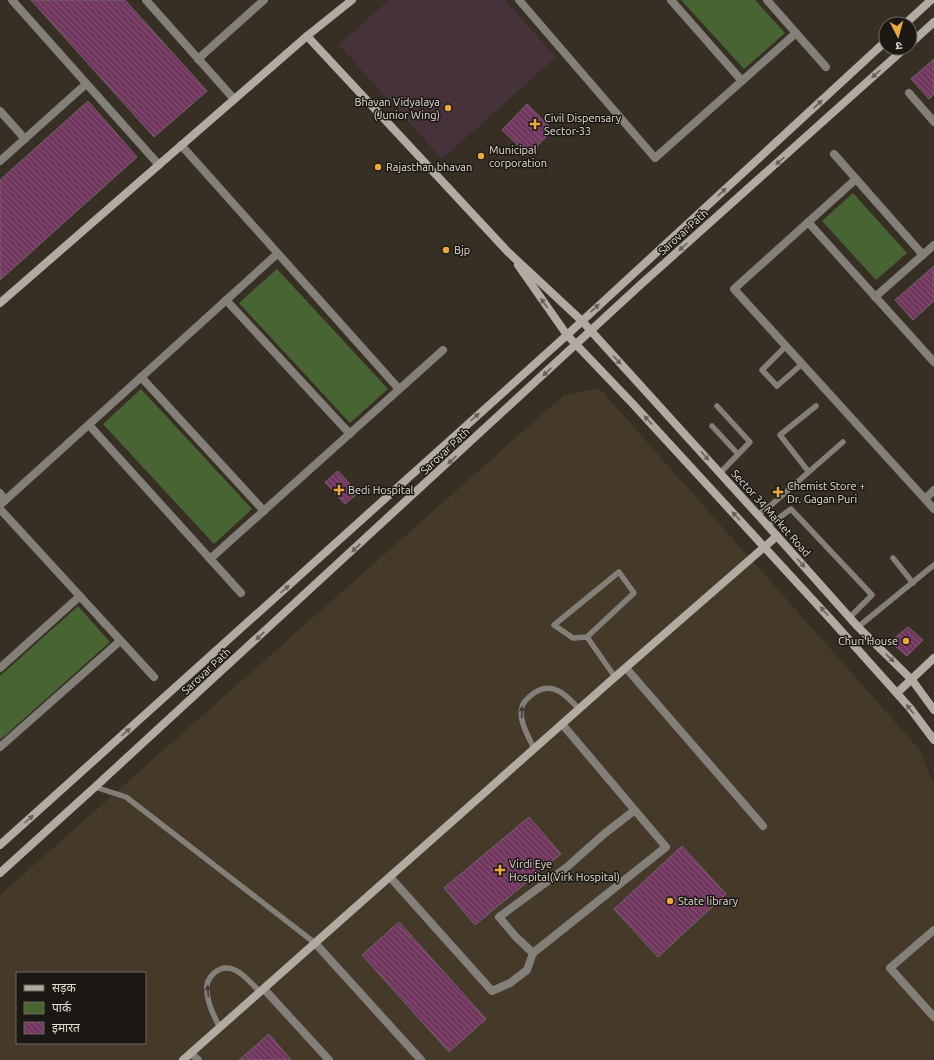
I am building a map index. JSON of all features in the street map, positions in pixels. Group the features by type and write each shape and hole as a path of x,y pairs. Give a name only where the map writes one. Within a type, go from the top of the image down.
{"street":[{"path":"12,0 159,165"},
{"path":"147,0 234,99"},
{"path":"0,303 307,36 352,0"},
{"path":"519,0 655,158 796,33"},
{"path":"671,0 742,81"},
{"path":"768,0 826,67"},
{"path":"914,16 931,0"},
{"path":"198,58 261,1"},
{"path":"918,37 934,22"},
{"path":"307,36 508,252 576,346 632,403 765,547 897,693 934,740"},
{"name":"Sarovar Path","path":"0,845 567,335 878,48"},
{"name":"Sarovar Path","path":"0,873 576,346 638,287 897,56"},
{"path":"0,161 86,84"},
{"path":"909,93 932,116"},
{"path":"0,110 25,138"},
{"path":"181,145 399,389"},
{"path":"834,154 923,254"},
{"path":"856,179 734,289 934,508"},
{"path":"808,222 934,362"},
{"path":"875,297 934,245"},
{"name":"Sector 34 Market Road","path":"508,252 582,321 858,627 912,680 934,710"},
{"path":"0,493 3,502 277,254"},
{"path":"226,300 350,434"},
{"path":"210,559 443,350"},
{"path":"141,377 264,511"},
{"path":"89,425 241,593"},
{"path":"925,499 934,490"},
{"path":"0,509 154,678"},
{"path":"183,1060 615,677 777,536"},
{"path":"0,668 80,596"},
{"path":"0,747 120,641"},
{"path":"897,693 934,658"},
{"path":"626,668 763,826"},
{"path":"390,877 492,991 510,983 527,970 534,953 666,847 562,724"},
{"path":"534,953 516,937 499,918 567,867 634,810"},
{"path":"934,930 890,968 934,1017"},
{"path":"315,943 421,1060"},
{"path":"262,990 329,1060"},
{"path":"191,1053 198,1060"}],"lane":[{"path":"786,346 762,370 777,386 802,364"},
{"path":"717,406 750,442 720,473"},
{"path":"808,471 780,435 816,406"},
{"path":"712,426 738,454"},
{"path":"757,515 770,506 808,471 843,442"},
{"path":"768,526 791,509 872,595 850,618"},
{"path":"893,558 913,583"},
{"path":"858,627 934,565"},
{"path":"619,572 634,593 587,637 573,638 554,625 619,572"},
{"path":"587,637 615,677"},
{"path":"534,749 522,718 522,706 529,697 540,689 548,688 559,691 568,697 579,709"},
{"path":"95,787 126,797 315,943"},
{"path":"220,1028 211,1011 206,988 208,980 214,974 220,969 230,968 244,976 262,990"}],"shaded area":[{"name":"Bhavan Vidyalaya (Junior Wing)","path":"389,0 505,0 556,57 442,159 339,45"},
{"path":"599,388 920,750 934,785 934,1060 0,1060 0,895 563,396"}],"green space":[{"path":"681,0 755,0 785,33 744,69"},
{"path":"853,193 907,253 876,280 822,221"},
{"path":"277,269 388,389 350,423 239,303"},
{"path":"141,389 252,509 214,544 103,424"},
{"path":"78,606 110,642 0,740 0,676"}],"building":[{"path":"31,0 125,0 207,91 154,137"},
{"path":"934,59 934,94 929,99 911,79"},
{"path":"88,101 137,157 0,280 0,180"},
{"path":"527,104 553,130 528,155 502,130"},
{"path":"934,266 934,301 913,320 895,300"},
{"path":"338,471 358,493 345,504 325,482"},
{"name":"Churi House","path":"908,627 923,640 907,656 890,642"},
{"path":"529,817 561,854 475,925 444,888"},
{"name":"State library","path":"682,846 726,894 658,957 614,909"},
{"path":"399,922 486,1019 449,1052 362,955"},
{"path":"269,1034 291,1060 239,1060"}],"place":[{"name":"Bhavan Vidyalaya (Junior Wing)","path":"448,108"},
{"name":"Civil Dispensary Sector-33","path":"535,124"},
{"name":"Municipal corporation","path":"481,156"},
{"name":"Rajasthan bhavan","path":"378,167"},
{"name":"Bjp","path":"446,250"},
{"name":"Bedi Hospital","path":"339,490"},
{"name":"Chemist Store + Dr. Gagan Puri","path":"778,492"},
{"name":"Churi House","path":"906,641"},
{"name":"Virdi Eye Hospital(Virk Hospital)","path":"500,870"},
{"name":"State library","path":"670,901"}]}
